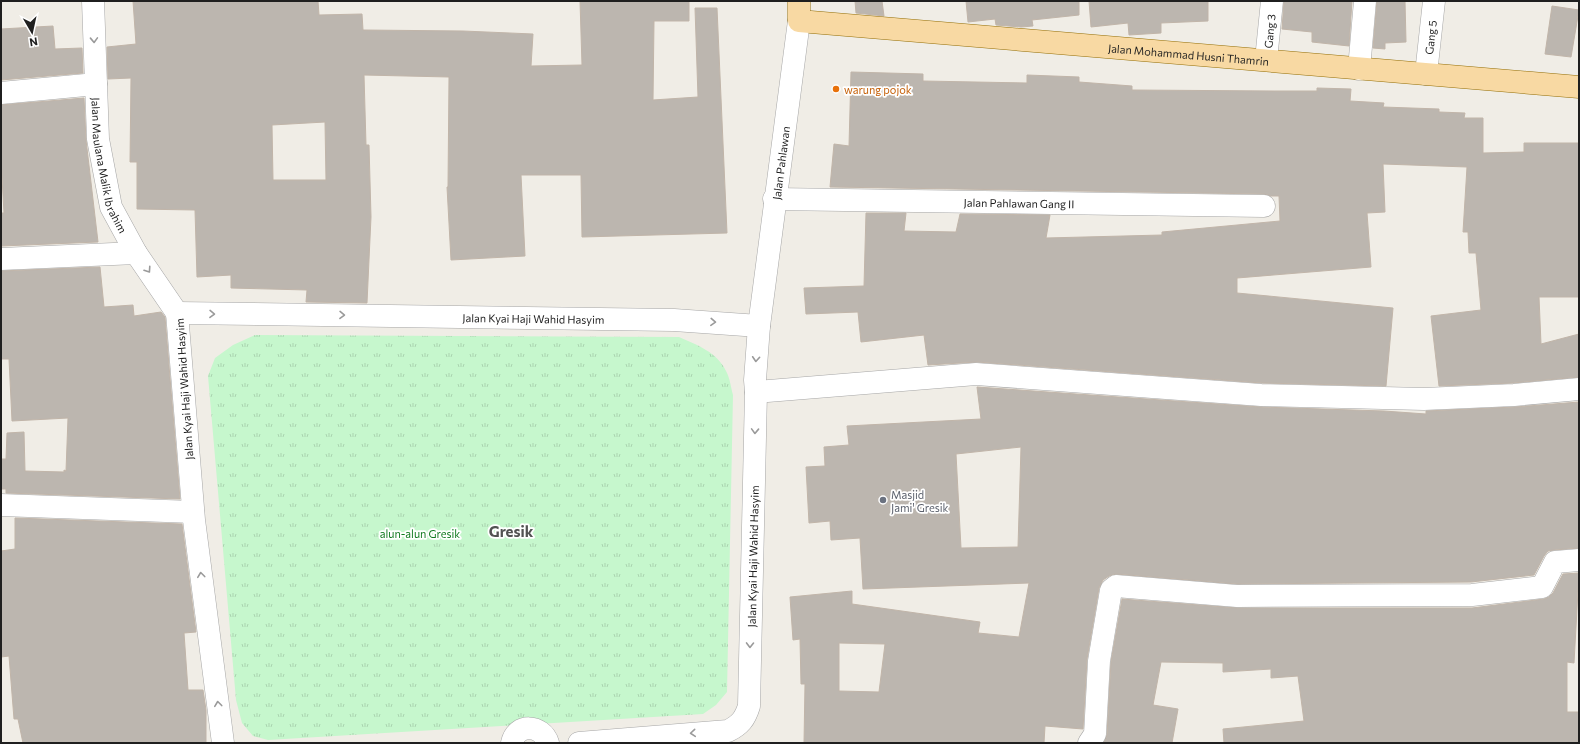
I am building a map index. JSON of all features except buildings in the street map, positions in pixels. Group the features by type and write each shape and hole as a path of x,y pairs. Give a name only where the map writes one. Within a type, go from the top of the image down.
{"main road":[{"name":"Jalan Mohammad Husni Thamrin","path":"799,11 1266,60 1579,87"}],"street":[{"name":"Jalan Maulana Malik Ibrahim","path":"93,1 98,139 111,207 136,253 177,313"},
{"name":"Gang 3","path":"1266,60 1272,1"},
{"path":"1358,68 1366,1"},
{"name":"Gang 5","path":"1426,74 1434,1"},
{"name":"Jalan Pahlawan","path":"759,326 799,11"},
{"path":"1,93 96,84"},
{"name":"Jalan Pahlawan Gang II","path":"774,199 1264,206"},
{"path":"1,259 136,253"},
{"name":"Jalan Kyai Haji Wahid Hasyim","path":"223,743 193,512 177,313 674,320 759,326 755,380 756,392 749,706 745,717 731,737 579,743"},
{"path":"756,392 976,374 1261,395 1424,399 1514,395 1579,389"},
{"path":"1,505 193,512"},
{"path":"1089,743 1095,734 1099,661 1111,590 1116,586 1237,596 1472,595 1542,586 1554,562 1579,560"},
{"path":"512,743 517,733 525,729 533,728 541,731 548,743"}],"green space":[{"name":"alun-alun Gresik","path":"255,335 679,337 712,354 722,364 726,371 733,395 727,692 716,705 703,714 268,740 253,736 242,723 236,700 208,376 215,358 233,345"}],"place":[{"name":"warung pojok","path":"836,89"},
{"name":"Masjid Jami' Gresik","path":"883,500"}],"district":[{"name":"Gresik","path":"511,531"}]}
